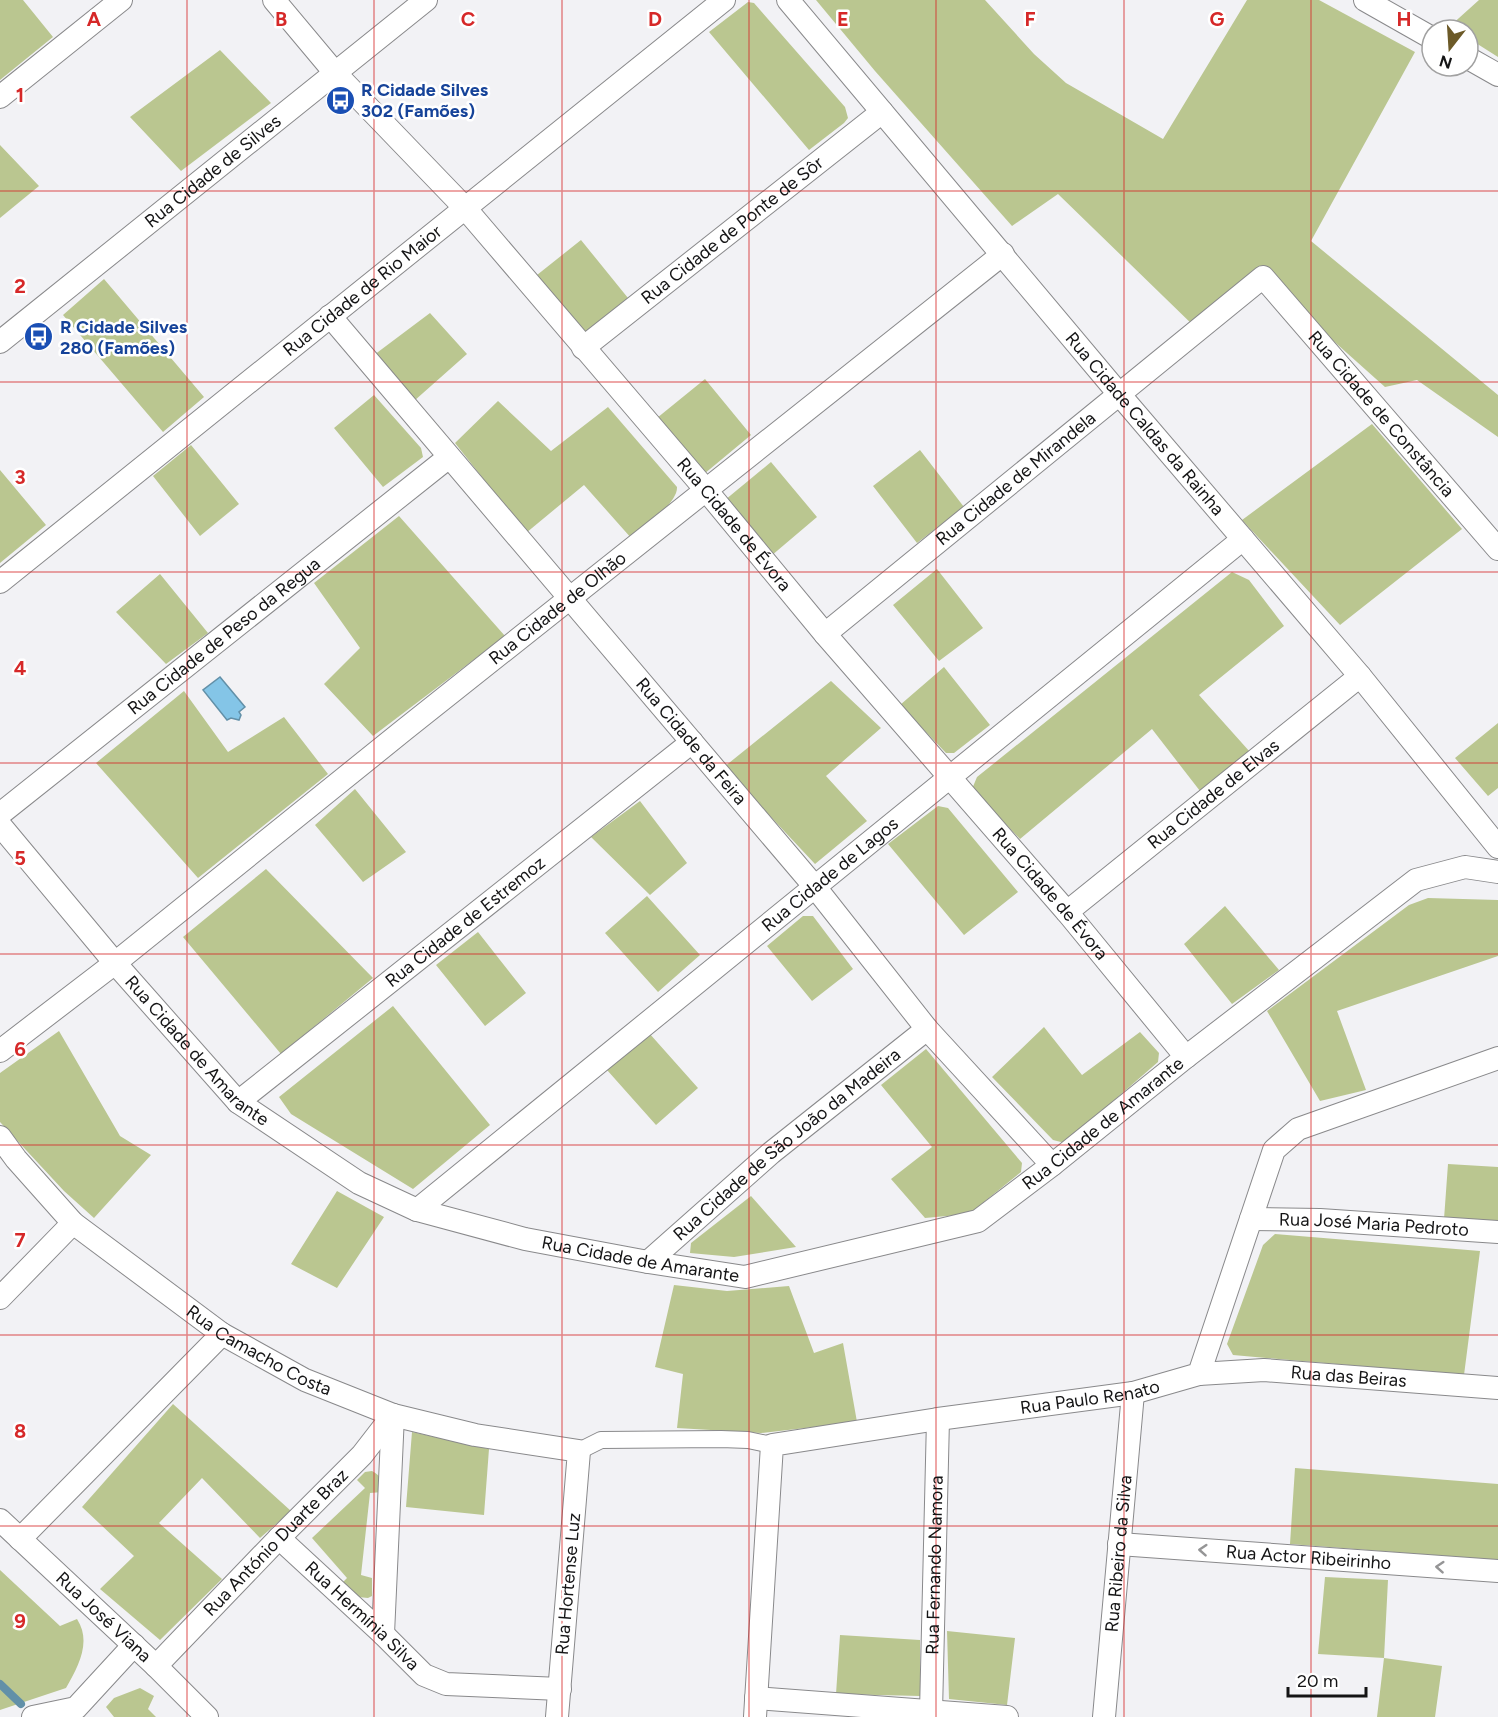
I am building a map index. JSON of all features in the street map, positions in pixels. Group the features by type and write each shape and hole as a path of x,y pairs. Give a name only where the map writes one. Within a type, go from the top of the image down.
{"street":[{"path":"0,97 121,0"},
{"name":"Rua Cidade de Évora","path":"274,0 336,74 465,208 706,490 825,634 1067,912 1186,1057"},
{"name":"Rua Cidade de Silves","path":"0,342 426,0"},
{"name":"Rua Cidade de Rio Maior","path":"0,582 723,0"},
{"name":"Rua Cidade Caldas da Rainha","path":"788,0 1119,394 1360,676 1498,847"},
{"path":"1365,0 1420,31"},
{"path":"1480,65 1498,75"},
{"name":"Rua Cidade de Ponte de Sôr","path":"583,348 882,112"},
{"name":"Rua Cidade de Olhão","path":"0,1052 115,963 1003,254"},
{"name":"Rua Cidade de Mirandela","path":"825,634 1263,277"},
{"name":"Rua Cidade de Constância","path":"1263,277 1498,549"},
{"name":"Rua Cidade da Feira","path":"330,316 815,887 927,1029 1052,1165"},
{"name":"Rua Cidade de Peso da Regua","path":"0,814 449,457"},
{"name":"Rua Cidade de Lagos","path":"417,1210 1243,539"},
{"name":"Rua Cidade de Elvas","path":"1067,912 1360,676"},
{"name":"Rua Cidade de Estremoz","path":"238,1102 692,742"},
{"name":"Rua Cidade de Amarante","path":"0,825 115,963 238,1102 359,1183 417,1210 525,1239 648,1262 746,1277 978,1221 1416,880 1465,867 1498,872"},
{"name":"Rua Cidade de São João da Madeira","path":"648,1262 771,1153 927,1029"},
{"path":"1199,1374 1274,1150 1298,1128 1498,1058"},
{"name":"Rua Camacho Costa","path":"0,1137 16,1159 73,1223 222,1334 305,1380 393,1415 475,1435 579,1451"},
{"name":"Rua José Maria Pedroto","path":"1251,1219 1331,1221 1498,1232"},
{"path":"0,1298 73,1223"},
{"path":"20,1539 222,1334"},
{"name":"Rua das Beiras","path":"1199,1374 1264,1370 1498,1388"},
{"name":"Rua Paulo Renato","path":"772,1445 938,1419 1133,1393 1199,1374"},
{"name":"Rua Ribeiro da Silva","path":"1104,1717 1133,1393"},
{"path":"383,1634 393,1415"},
{"name":"Rua António Duarte Braz","path":"156,1666 362,1455 393,1415"},
{"name":"Rua Fernando Namora","path":"931,1712 938,1419"},
{"path":"579,1451 601,1440 721,1439 748,1440 772,1445 755,1708 931,1712 1007,1717"},
{"name":"Rua Hortense Luz","path":"557,1717 579,1451"},
{"name":"Rua José Viana","path":"0,1520 207,1717"},
{"name":"Rua Hermínia Silva","path":"279,1538 383,1634 424,1676 446,1684 560,1689"},
{"name":"Rua Actor Ribeirinho","path":"1119,1544 1498,1571"},
{"path":"33,1717 76,1708 134,1646"}],"green space":[{"path":"0,0 23,0 53,37 0,80"},
{"path":"816,0 985,0 1034,54 1066,83 1163,139 1247,0 1319,0 1415,52 1311,241 1498,395 1498,437 1417,380 1385,387 1263,278 1198,330 1058,194 1012,226 875,71"},
{"path":"1479,0 1498,0 1498,57 1480,46 1480,18 1459,18"},
{"path":"748,2 754,3 845,107 848,118 844,123 809,150 709,32"},
{"path":"220,50 271,103 181,171 130,117"},
{"path":"0,145 39,186 0,218"},
{"path":"581,240 628,298 584,333 537,275"},
{"path":"104,279 204,397 163,432 63,315"},
{"path":"430,313 467,354 414,401 374,355"},
{"path":"705,379 751,435 704,474 657,418"},
{"path":"374,395 421,448 423,457 383,487 334,428"},
{"path":"498,401 551,451 608,407 677,487 676,493 666,508 632,539 584,485 526,533 455,443"},
{"path":"1372,424 1462,529 1340,625 1242,520"},
{"path":"191,445 239,504 200,536 153,476"},
{"path":"920,450 964,507 917,543 873,486"},
{"path":"771,462 817,517 771,556 725,500"},
{"path":"0,470 46,525 0,563"},
{"path":"399,516 505,636 373,736 324,684 360,648 314,583"},
{"path":"937,569 983,628 939,661 893,605"},
{"path":"1232,572 1249,580 1284,626 1199,695 1250,752 1200,791 1152,729 1020,839 972,789 977,777"},
{"path":"160,574 208,633 166,664 116,612"},
{"path":"944,667 990,725 954,753 946,753 900,705"},
{"path":"831,681 881,728 826,776 867,821 815,864 724,767"},
{"path":"184,691 228,752 284,717 328,774 198,878 96,763"},
{"path":"1498,723 1498,788 1488,796 1455,758"},
{"path":"355,789 406,852 363,882 315,825"},
{"path":"640,801 687,863 650,895 591,837"},
{"path":"938,806 948,808 1018,892 964,935 888,844"},
{"path":"266,869 373,978 281,1054 183,937"},
{"path":"647,896 700,955 658,992 605,933"},
{"path":"1428,898 1498,900 1498,956 1337,1011 1366,1090 1320,1101 1267,1011 1409,905"},
{"path":"1225,906 1279,970 1232,1004 1184,944"},
{"path":"803,916 813,916 853,969 812,1001 767,946"},
{"path":"478,932 526,993 485,1026 436,965"},
{"path":"393,1006 490,1125 413,1189 291,1114 279,1097"},
{"path":"1044,1027 1082,1075 1140,1032 1159,1053 1158,1062 1065,1143 1053,1140 992,1077"},
{"path":"59,1031 120,1136 151,1155 94,1218 64,1191 0,1122 0,1073"},
{"path":"649,1033 698,1088 656,1125 607,1070"},
{"path":"926,1049 1022,1163 1021,1172 969,1214 925,1218 891,1179 932,1147 881,1085"},
{"path":"1448,1164 1498,1167 1498,1224 1444,1219"},
{"path":"337,1191 384,1217 337,1288 291,1264"},
{"path":"751,1196 796,1247 734,1257 690,1253 691,1243"},
{"path":"1275,1234 1480,1251 1464,1375 1233,1355 1227,1344 1263,1245"},
{"path":"674,1285 727,1291 789,1286 814,1353 843,1343 857,1422 761,1433 677,1428 683,1374 655,1367"},
{"path":"173,1404 291,1511 260,1538 202,1478 159,1523 222,1579 160,1640 100,1589 134,1556 82,1507"},
{"path":"412,1432 489,1449 484,1515 406,1507"},
{"path":"1295,1468 1498,1484 1498,1560 1290,1544"},
{"path":"372,1471 380,1477 383,1492 370,1493 361,1575 372,1578 372,1596 368,1598 358,1597 341,1584 347,1578 312,1538 365,1488 357,1480 365,1472"},
{"path":"0,1570 60,1626 77,1619 81,1628 83,1645 79,1663 66,1688 0,1710"},
{"path":"1325,1577 1388,1580 1384,1658 1318,1654"},
{"path":"947,1631 1015,1638 1007,1705 949,1699"},
{"path":"840,1635 920,1640 920,1696 836,1694"},
{"path":"1384,1658 1442,1666 1435,1717 1377,1717"},
{"path":"140,1688 154,1696 148,1709 156,1717 114,1717 106,1707 114,1698"}],"water":[{"path":"220,677 245,707 239,712 241,715 239,720 231,718 227,720 203,690"}],"waterway":[{"path":"0,1684 21,1704"}],"place":[{"name":"R Cidade Silves 302 (Famões)","path":"340,100"},
{"name":"R Cidade Silves 280 (Famões)","path":"39,337"}]}
